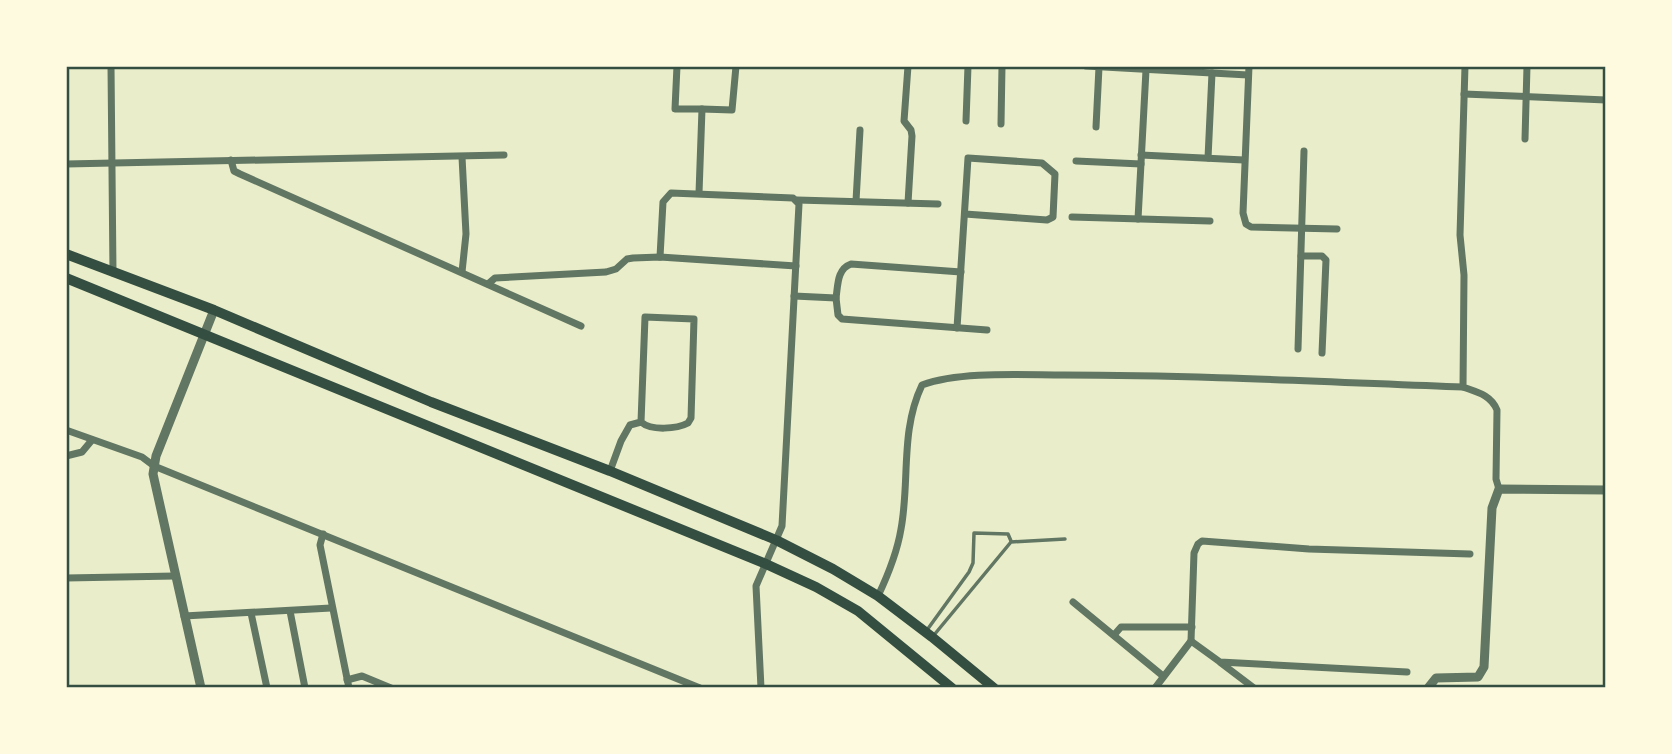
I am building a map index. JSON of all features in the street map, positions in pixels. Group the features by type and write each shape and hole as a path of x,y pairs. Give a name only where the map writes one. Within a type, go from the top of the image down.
{"main road":[{"path":"66,254 214,310 431,402 610,471 776,540 878,596 994,688"},
{"path":"66,278 766,564 816,587 858,611 952,688"}],"street":[{"path":"111,66 113,273"},
{"path":"677,66 675,110 732,110 736,66"},
{"path":"908,66 904,121 912,136 908,203"},
{"path":"966,121 968,66"},
{"path":"1001,124 1003,66"},
{"path":"1086,66 1212,74 1248,71 1243,213 1246,224 1251,228 1338,229"},
{"path":"1463,387 1464,275 1460,235 1465,66"},
{"path":"1525,139 1527,66"},
{"path":"1097,127 1099,67"},
{"path":"1138,219 1146,70"},
{"path":"1208,158 1212,74"},
{"path":"1464,94 1605,100"},
{"path":"699,193 702,109"},
{"path":"856,201 860,130"},
{"path":"1298,349 1304,151"},
{"path":"66,164 504,155"},
{"path":"1141,155 1244,160"},
{"path":"462,157 466,234 462,272"},
{"path":"957,328 968,158 1042,163 1055,174 1053,217 1047,220 965,214"},
{"path":"230,160 234,171 240,174 581,326"},
{"path":"1076,161 1141,164"},
{"path":"660,257 665,198 671,192 797,200 938,204"},
{"path":"761,688 756,586 782,526 800,208 797,200"},
{"path":"1072,217 1210,221"},
{"path":"1301,256 1322,256 1326,260 1322,353"},
{"path":"488,284 495,278 606,272 633,258 660,257 796,266"},
{"path":"961,272 851,264 840,274 836,298 838,315 842,319 987,330"},
{"path":"794,296 836,298"},
{"path":"201,688 154,483 154,466 214,310"},
{"path":"645,317 694,319 691,418 688,423 677,428 645,426 640,422 645,317"},
{"path":"878,596 887,576 901,528 912,405 922,385 933,381 989,376 1131,375 1463,387 1485,395 1494,402 1497,410 1496,479 1499,489 1492,508 1484,667 1478,677 1436,678 1429,688"},
{"path":"610,471 627,428 640,422"},
{"path":"66,430 142,457 154,466 700,688"},
{"path":"66,456 82,452 92,440"},
{"path":"1499,489 1605,490"},
{"path":"323,534 320,544 348,684 362,676 391,688"},
{"path":"1155,688 1191,641 1194,553 1202,541 1309,549 1470,554"},
{"path":"66,578 175,576"},
{"path":"1073,602 1163,676"},
{"path":"184,615 331,608"},
{"path":"290,611 305,688"},
{"path":"251,613 267,688"},
{"path":"1114,635 1121,627 1192,627"},
{"path":"1191,641 1254,688"},
{"path":"1220,662 1407,672"}],"lane":[{"path":"929,634 969,572 973,563 974,533 1008,534 1011,542"},
{"path":"929,634 1011,542 1065,539"}]}
